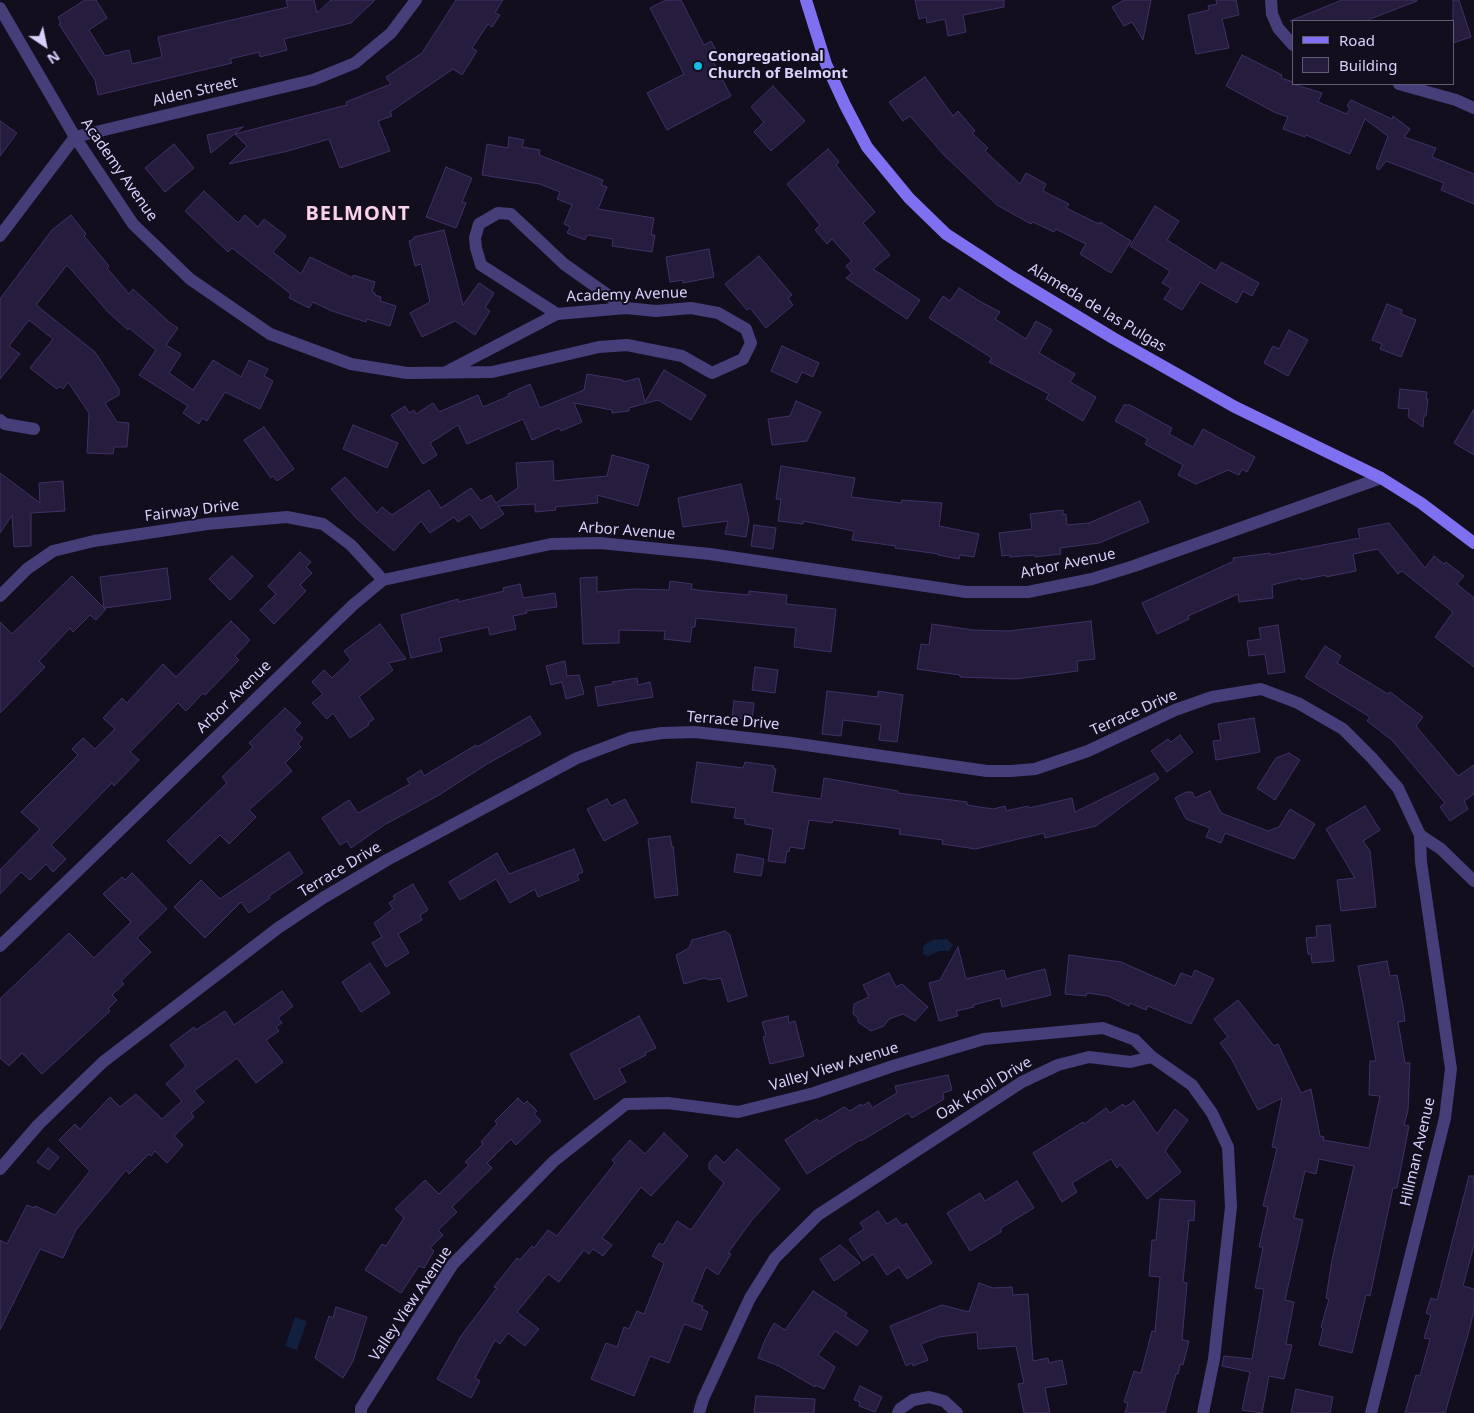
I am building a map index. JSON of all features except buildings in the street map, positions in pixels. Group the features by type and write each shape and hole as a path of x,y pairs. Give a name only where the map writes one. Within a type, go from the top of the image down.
{"main road":[{"name":"Alameda de las Pulgas","path":"806,0 826,64 867,147 909,198 946,234 1012,277 1137,352 1235,406 1381,478 1421,503 1474,543"}],"street":[{"name":"Alden Street","path":"75,137 313,80 355,63 391,33 416,0"},
{"path":"1271,0 1272,14 1278,28 1292,44"},
{"name":"Academy Avenue","path":"0,8 75,137 133,224 190,279 270,334 351,364 407,373 492,372 599,347 627,345 682,356 712,373 743,359 752,343 746,329 718,313 691,308 656,311 626,308 557,314 446,372"},
{"path":"1403,85 1456,100 1474,108"},
{"path":"0,236 75,137"},
{"path":"557,314 481,265 475,238 479,224 498,213 511,214 564,264 626,308"},
{"path":"0,420 5,424 34,429"},
{"name":"Arbor Avenue","path":"0,946 353,605 383,580 551,544 600,543 710,554 966,592 1028,592 1092,579 1134,566 1381,478"},
{"name":"Fairway Drive","path":"0,596 27,569 61,549 94,541 206,524 287,517 323,524 351,545 383,580"},
{"name":"Terrace Drive","path":"0,1169 38,1125 103,1062 278,928 322,898 386,860 576,758 630,738 662,733 695,732 792,743 987,771 1011,772 1035,769 1088,751 1175,710 1212,697 1261,689 1298,703 1342,729 1372,758 1398,788 1420,835"},
{"path":"1420,835 1441,849 1474,881"},
{"name":"Hillman Avenue","path":"1371,1413 1445,1118 1451,1069 1422,862 1420,835"},
{"name":"Valley View Avenue","path":"361,1413 361,1408 453,1264 554,1161 626,1104 668,1103 738,1112 814,1093 893,1066 984,1039 1103,1028 1135,1040 1152,1057"},
{"path":"1152,1057 1192,1085 1212,1112 1228,1147 1231,1207 1214,1359 1203,1413"},
{"name":"Oak Knoll Drive","path":"699,1413 703,1399 750,1298 775,1258 818,1215 1022,1082 1058,1065 1089,1058 1130,1062 1152,1057"},
{"path":"898,1413 900,1409 913,1400 929,1397 944,1401 957,1413"}],"water":[{"path":"947,939 953,945 949,951 939,951 929,956 923,954 923,947 927,943 933,940"},
{"path":"295,1317 307,1321 297,1350 285,1346"}],"place":[{"name":"Congregational Church of Belmont","path":"698,66"}],"district":[{"name":"BELMONT","path":"358,214"}]}
